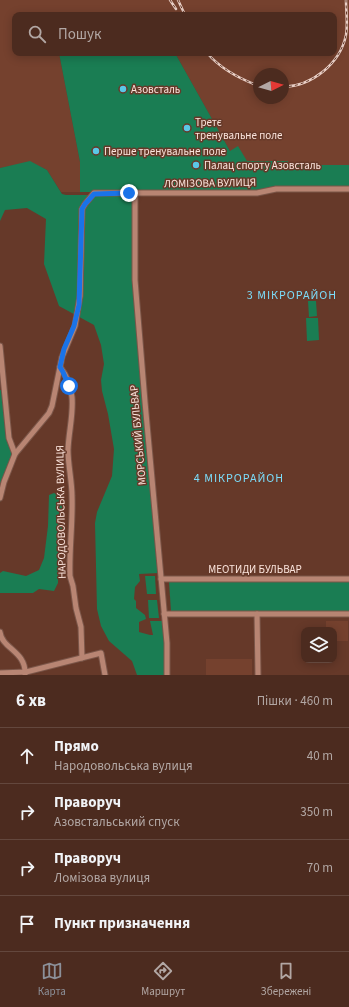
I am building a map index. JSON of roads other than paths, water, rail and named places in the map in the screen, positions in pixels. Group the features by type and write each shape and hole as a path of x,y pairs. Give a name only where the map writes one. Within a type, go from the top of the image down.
{"street":[{"name":"ЛОМІЗОВА ВУЛИЦЯ","path":"60,367 64,349 74,326 79,305 82,209 94,194 257,193 276,189 349,189"},
{"name":"МОРСЬКИЙ БУЛЬВАР","path":"135,193 135,280 144,402 167,643 167,675"},
{"path":"0,346 9,438 15,454"},
{"path":"0,498 3,484 15,454 52,406 60,367"},
{"name":"НАРОДОВОЛЬСЬКА ВУЛИЦЯ","path":"60,367 69,386 73,407 68,451 72,497 70,576 81,628 82,658"},
{"name":"МЕОТИДИ БУЛЬВАР","path":"161,579 349,579"},
{"path":"164,614 349,614"},
{"path":"257,614 258,675"},
{"path":"0,632 2,640 20,656 25,674"},
{"path":"0,673 25,674 101,653 105,675"}],"railway":[{"path":"170,0 176,9"},
{"path":"178,0 184,12"},
{"path":"289,86 304,83 314,78 323,72 338,55 343,46 346,35 346,0"},
{"path":"210,56 218,64 253,83"}],"place":[{"name":"Азовсталь","path":"123,89"},
{"name":"Третє тренувальне поле","path":"187,128"},
{"name":"Перше тренувальне поле","path":"96,151"},
{"name":"Палац спорту Азовсталь","path":"196,165"}],"district":[{"name":"3 МІКРОРАЙОН","path":"292,295"},
{"name":"4 МІКРОРАЙОН","path":"239,478"}]}
